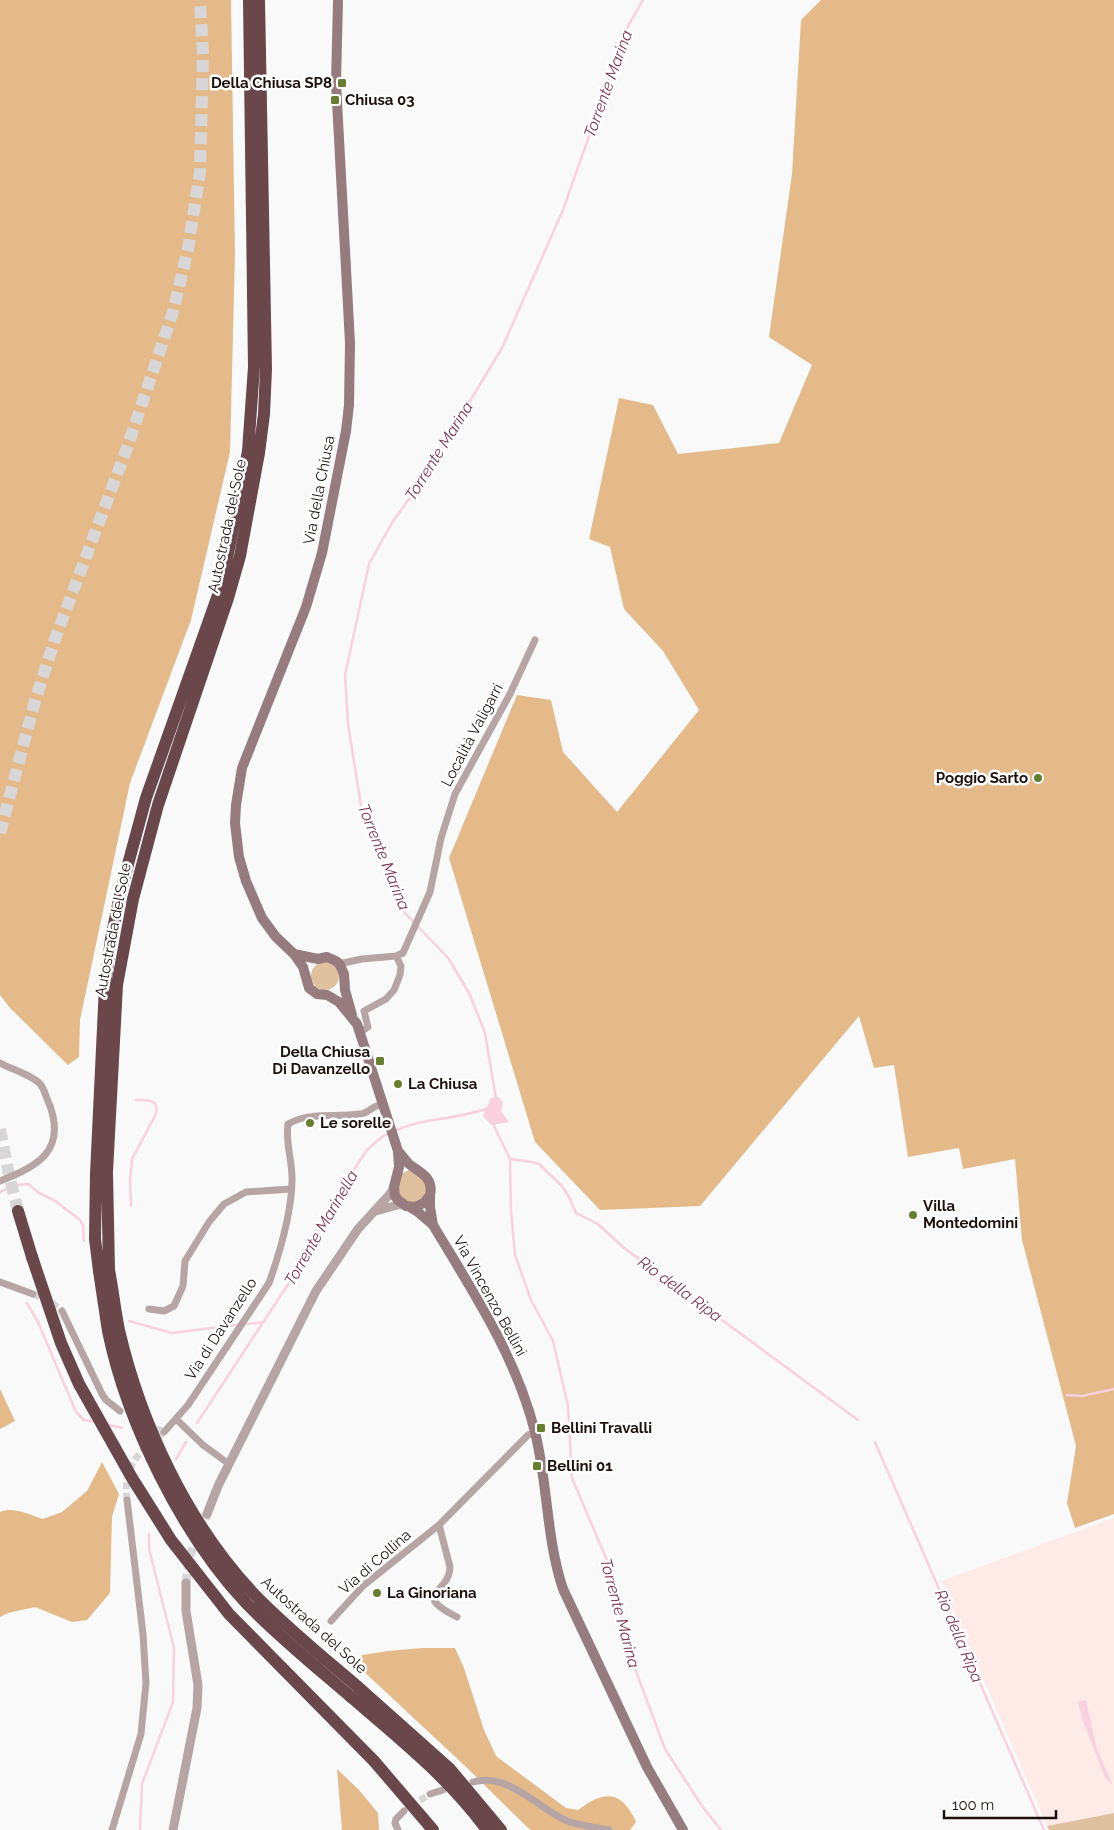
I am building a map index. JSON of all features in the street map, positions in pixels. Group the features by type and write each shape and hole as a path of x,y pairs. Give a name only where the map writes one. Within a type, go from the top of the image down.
{"highway":[{"name":"Autostrada del Sole","path":"249,0 266,369 264,414 254,452 240,556 228,598 158,806 133,899 118,976 111,1069 104,1271 137,1394 160,1449 187,1502 224,1559 254,1593 438,1774 463,1800 487,1830"},
{"name":"Autostrada del Sole","path":"258,224 259,0"},
{"path":"18,1211 61,1343 79,1384 132,1478 171,1540 229,1614 374,1761 433,1830"},
{"name":"Autostrada del Sole","path":"354,1692 450,1769 501,1830"}],"main road":[{"name":"Via della Chiusa","path":"338,0 336,83 350,343 346,431 322,553 306,607 242,768 236,805 239,857 251,896 262,918 294,954 306,974 309,988 317,994 327,995 339,1002 352,1016 361,1032 397,1147 399,1167 395,1182 395,1196 406,1206"},
{"path":"294,954 318,959"},
{"path":"306,974 310,964 318,959 327,957 336,961"},
{"name":"Via della Chiusa","path":"336,961 342,969 352,1016"},
{"path":"327,995 336,992 344,976"},
{"path":"397,1147 408,1163 429,1181 431,1190 430,1195 420,1206 406,1206"},
{"path":"395,1182 400,1174 409,1170 419,1171"},
{"name":"Via Vincenzo Bellini","path":"430,1195 433,1225"},
{"name":"Via Vincenzo Bellini","path":"406,1206 418,1212 433,1225 505,1348 526,1401 536,1433 542,1463 554,1559 562,1589 647,1767 683,1830"}],"street":[{"name":"Località Valigarri","path":"396,956 404,953 426,904 441,838 455,794 510,694 535,640"},
{"path":"336,961 343,963 396,956"},
{"name":"Via della Chiusa","path":"361,1032 368,1027 364,1011 386,999 394,990 400,975 401,966 396,956"},
{"path":"344,976 353,962"},
{"path":"0,1064 35,1080 42,1086 53,1114 55,1138 47,1153 36,1164 0,1181"},
{"name":"Via di Davanzello","path":"164,1432 193,1397 269,1284 284,1228 291,1189 292,1169 287,1135 288,1124 305,1116 363,1114 375,1105 384,1104"},
{"path":"207,1514 218,1486 316,1291 358,1229 390,1194 395,1182"},
{"path":"149,1309 164,1311 174,1306 183,1286 185,1261 209,1222 224,1204 246,1192 291,1189"},
{"path":"374,1212 387,1206 406,1206"},
{"path":"0,1282 32,1294"},
{"path":"62,1311 70,1324 102,1394 106,1400 120,1411"},
{"path":"176,1419 203,1445 229,1464"},
{"name":"Via di Collina","path":"331,1621 363,1586 439,1525 528,1435 536,1433"},
{"path":"112,1830 141,1734 146,1683 143,1634 127,1500"},
{"path":"439,1525 450,1567 450,1574 434,1594 434,1599 436,1604 457,1617"},
{"path":"173,1830 197,1708 198,1685 186,1611 186,1583"},
{"path":"473,1782 484,1780 502,1783 567,1820 580,1825 609,1830"},
{"path":"430,1794 443,1790"},
{"path":"398,1830 395,1823 396,1818 404,1811"}],"shaded area":[{"path":"0,0 231,0 235,254 230,452 191,620 130,783 80,1020 79,1057 68,1065 10,1008 0,995"},
{"path":"821,0 1114,0 1114,1514 1075,1528 1067,1503 1076,1446 1022,1240 1015,1159 963,1169 959,1148 908,1157 894,1065 874,1068 859,1016 700,1206 600,1210 535,1142 449,858 517,695 551,700 563,752 617,812 699,710 663,651 624,609 610,547 589,539 619,398 653,405 678,454 779,443 812,365 769,337 792,174 801,20"},
{"path":"325,962 335,966 339,976 335,986 325,990 315,986 311,976 315,966"},
{"path":"499,1097 503,1103 501,1111 509,1122 491,1125 483,1116 491,1098"},
{"path":"409,1170 431,1185 415,1207 394,1192 400,1174"},
{"path":"0,1389 15,1421 0,1429"},
{"path":"102,1462 119,1494 112,1517 110,1593 87,1620 72,1622 35,1607 8,1613 0,1617 0,1512 10,1510 27,1513 43,1519 62,1512 87,1491"},
{"path":"1114,1518 1114,1813 1047,1826 941,1581"},
{"path":"422,1648 455,1648 464,1668 484,1730 496,1756 566,1808 578,1810 587,1803 604,1797 612,1796 618,1799 631,1811 636,1822 630,1830 531,1830 527,1827 361,1669 362,1655"},
{"path":"1086,1700 1096,1746 1112,1785 1105,1777 1082,1719 1078,1701"},
{"path":"337,1769 359,1790 378,1813 379,1830 342,1830"},
{"path":"1114,1813 1114,1830 1049,1830 1047,1826"}],"waterway":[{"name":"Torrente Marina","path":"496,1099 485,1033 470,995 449,959 405,913 362,812 348,724 345,675 369,564 393,521 420,484 502,348 563,210 627,28 643,0"},
{"path":"131,1206 130,1182 132,1159 156,1114 156,1105 152,1101 136,1100"},
{"name":"Torrente Marinella","path":"395,1131 418,1123 465,1115 488,1108"},
{"name":"Torrente Marina","path":"495,1122 494,1126 510,1159 511,1211 515,1255 531,1300 553,1341 568,1406 572,1478 609,1565 628,1650 665,1749 702,1806 721,1830"},
{"name":"Torrente Marinella","path":"197,1423 291,1280 331,1204 367,1150 383,1136 390,1133"},
{"name":"Rio della Ripa","path":"510,1159 539,1164 562,1186 576,1213 598,1224 624,1248 858,1420"},
{"path":"0,1192 15,1185 28,1184 39,1193 54,1200 80,1220 83,1226 84,1241"},
{"path":"27,1303 38,1322 76,1412 84,1420 96,1422"},
{"path":"129,1321 172,1333 236,1325"},
{"path":"248,1324 264,1322"},
{"path":"1067,1395 1082,1396 1114,1389"},
{"path":"106,1424 122,1428"},
{"name":"Torrente Marinella","path":"176,1459 186,1442"},
{"name":"Rio della Ripa","path":"875,1442 1044,1830"},
{"name":"Torrente Marinella","path":"140,1830 142,1784 173,1702 174,1648 149,1549 149,1534"}],"tunnel":[{"path":"0,833 35,701 55,639 127,448 173,312 188,249 200,172 203,55 200,0"},
{"path":"0,1129 18,1211"},
{"path":"33,1294 51,1302 62,1311"},
{"path":"127,1500 126,1487 130,1468 140,1453 164,1432 149,1426"},
{"path":"186,1583 190,1555 207,1514"},
{"path":"411,1806 430,1794"}],"place":[{"name":"Della Chiusa SP8","path":"342,83"},
{"name":"Chiusa 03","path":"335,100"},
{"name":"Poggio Sarto","path":"1038,778"},
{"name":"Della Chiusa Di Davanzello","path":"380,1061"},
{"name":"La Chiusa","path":"398,1084"},
{"name":"Le sorelle","path":"310,1123"},
{"name":"Villa Montedomini","path":"913,1215"},
{"name":"Bellini Travalli","path":"541,1428"},
{"name":"Bellini 01","path":"537,1466"},
{"name":"La Ginoriana","path":"377,1593"}]}
